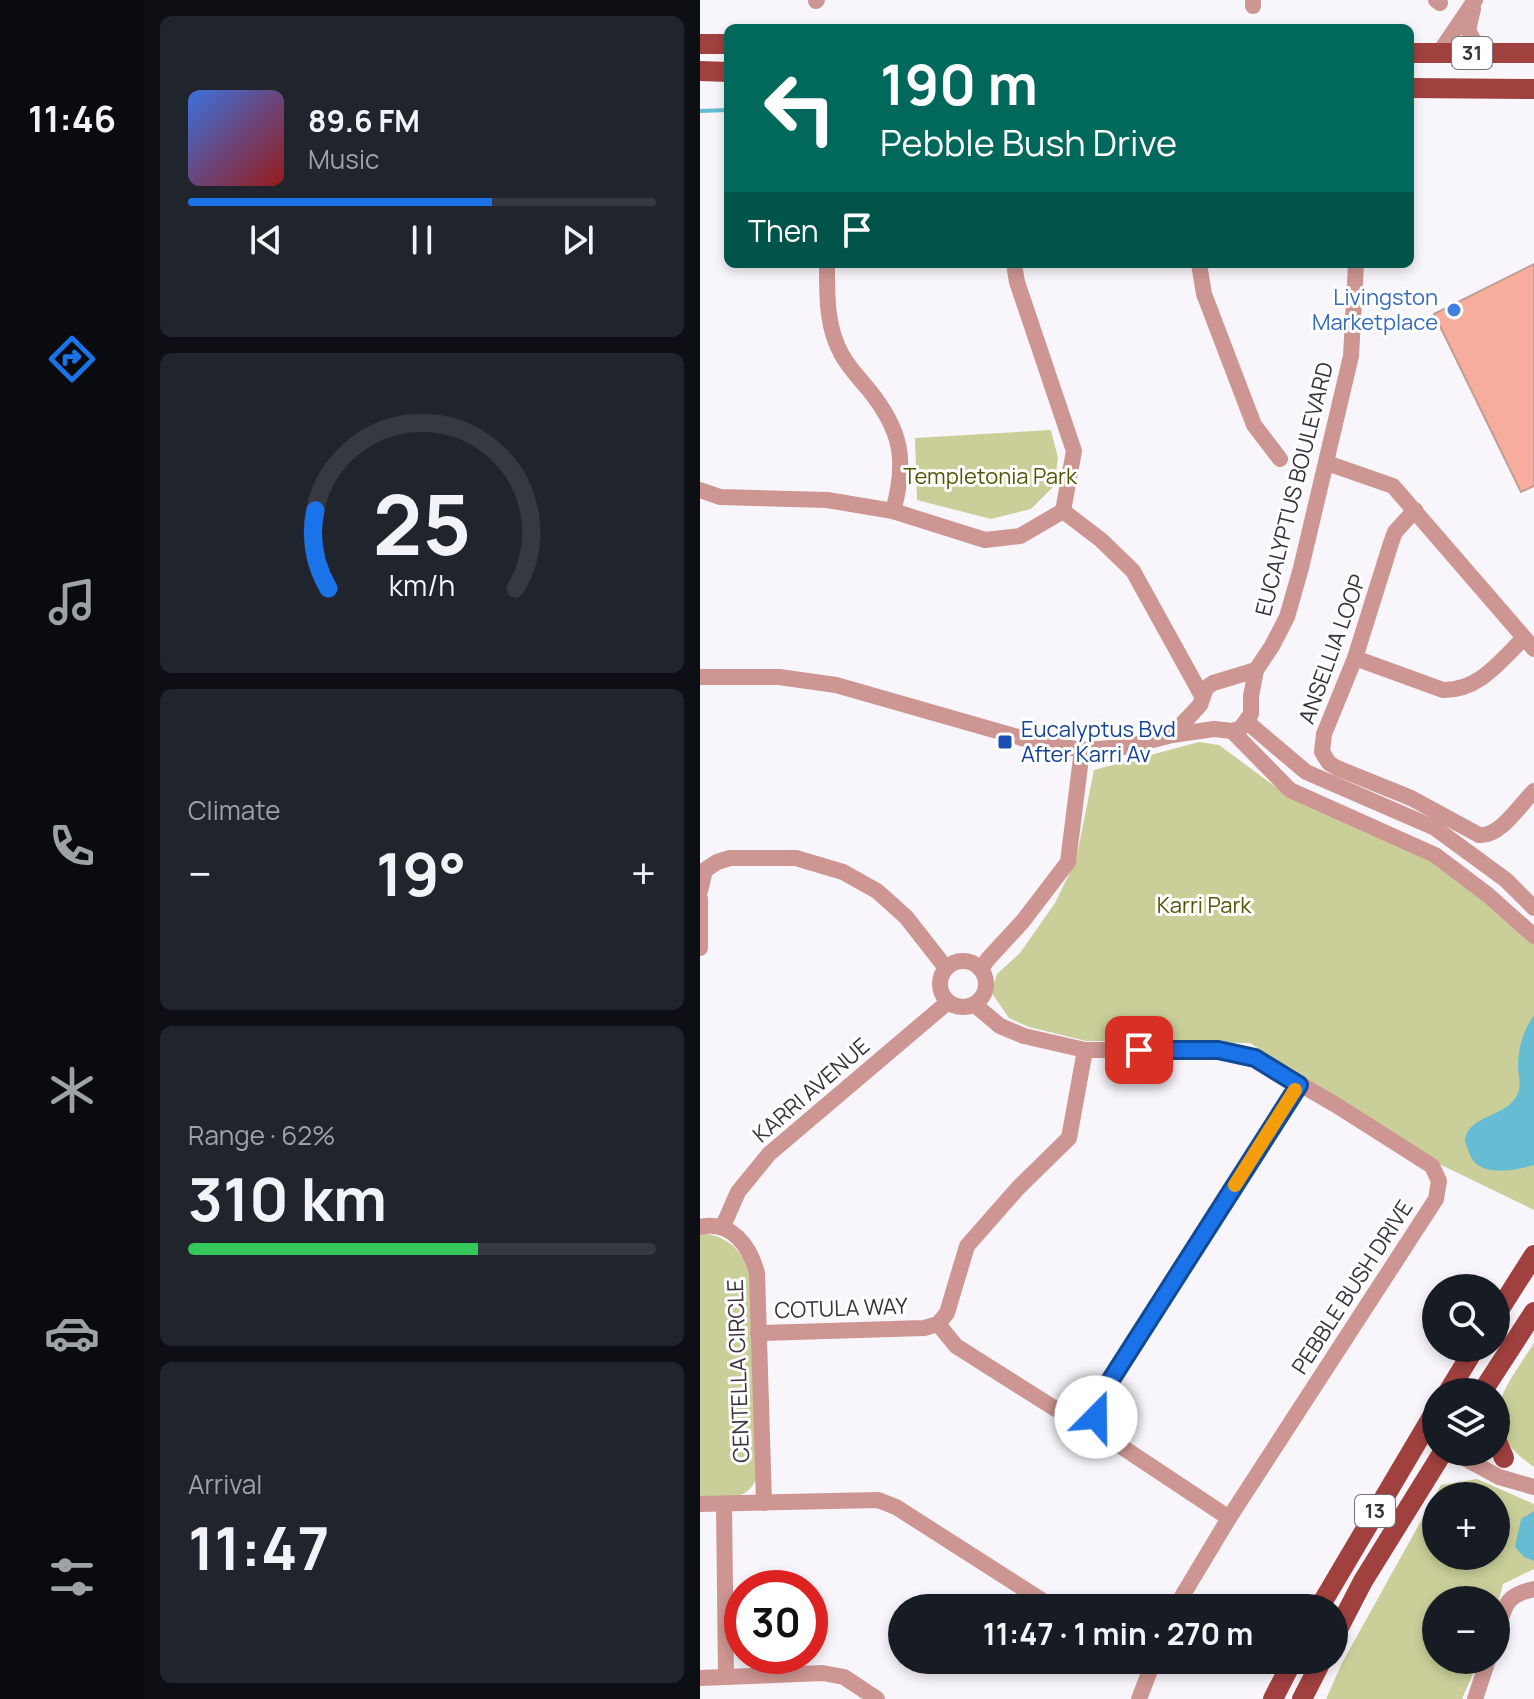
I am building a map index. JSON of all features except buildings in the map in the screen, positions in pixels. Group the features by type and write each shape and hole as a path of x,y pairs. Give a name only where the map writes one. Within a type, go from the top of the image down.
{"main road":[{"path":"700,44 724,44"},
{"name":"31","path":"1414,53 1534,53"},
{"path":"700,71 724,72"},
{"name":"31","path":"1414,88 1534,89"},
{"path":"1414,95 1435,88"},
{"path":"1510,1293 1534,1255"},
{"path":"1510,1349 1534,1312"},
{"name":"13","path":"1328,1594 1422,1447"},
{"name":"13","path":"1348,1610 1434,1466"},
{"path":"1273,1699 1286,1674"},
{"path":"1302,1699 1315,1674"}],"street":[{"path":"1439,53 1476,0"},
{"path":"1476,0 1468,20 1468,30 1475,43 1486,53"},
{"path":"827,268 828,314 842,355 886,411 900,446 901,484 893,511"},
{"path":"700,490 720,497 827,500 893,511 985,540 1020,536 1063,511 1074,451 1015,268"},
{"path":"1200,268 1204,294 1254,425 1280,459"},
{"name":"EUCALYPTUS BOULEVARD","path":"1247,722 1253,704 1251,696 1256,670 1287,617 1327,463 1351,356 1356,268"},
{"path":"1327,463 1393,486 1529,643 1477,683 1453,690 1443,690 1355,658"},
{"name":"ANSELLIA LOOP","path":"1415,510 1395,532 1355,658 1324,734 1322,752 1329,763 1411,798 1479,835 1496,830 1534,791"},
{"path":"1063,511 1101,540 1133,571 1176,647 1201,701 1206,722 1214,729"},
{"path":"1176,647 1213,683"},
{"path":"1172,735 1213,683 1256,670"},
{"path":"700,677 779,677 836,685 901,701 1025,739 1082,750 1126,747 1172,735 1214,729 1232,731 1247,722 1306,772 1435,828 1506,880 1534,908"},
{"path":"1231,679 1240,682 1251,696"},
{"path":"1232,731 1290,790 1435,855 1488,895 1534,936"},
{"path":"981,969 1068,862 1082,750"},
{"path":"700,891 703,869 730,858 796,858 843,872 877,891 906,917 946,968"},
{"path":"700,899 700,948"},
{"path":"968,961 981,969 987,984 975,1005 961,1008 943,996 939,982 946,968 952,963 968,961"},
{"name":"KARRI AVENUE","path":"723,1226 738,1192 769,1154 948,1002"},
{"name":"PEBBLE BUSH DRIVE","path":"975,1005 1000,1026 1024,1036 1085,1050 1218,1050 1255,1058 1432,1166 1439,1181 1436,1199 1229,1518 1183,1594"},
{"name":"COTULA WAY","path":"758,1333 924,1328 938,1324 947,1313 967,1246 1018,1188 1069,1138 1085,1050"},
{"path":"1229,1518 1104,1435 1096,1417 1096,1403 1299,1085"},
{"path":"700,1227 723,1226"},
{"name":"CENTELLA CIRCLE","path":"723,1226 739,1238 754,1261 757,1273 764,1503"},
{"path":"938,1324 956,1346 1062,1413 1096,1417"},
{"path":"1510,1462 1534,1486"},
{"path":"1479,1466 1499,1477 1534,1486"},
{"path":"700,1504 878,1500 896,1507 1032,1594"},
{"path":"724,1504 726,1677"},
{"path":"1510,1599 1517,1593 1534,1589"},
{"path":"700,1678 823,1673 844,1677 877,1699"},
{"path":"1139,1699 1144,1674"},
{"path":"1475,1699 1483,1674"}],"green space":[{"name":"Templetonia Park","path":"1051,430 1058,458 1054,486 1031,509 991,519 917,500 915,438"},
{"name":"Karri Park","path":"1199,742 1219,745 1288,796 1422,853 1534,939 1534,1210 1435,1162 1250,1043 1086,1041 1029,1027 1009,1018 991,992 997,974 1020,953 1055,903 1076,860 1094,770"},
{"path":"700,1233 717,1236 730,1243 750,1268 756,1479 747,1492 725,1498 700,1499"},
{"path":"1534,1343 1534,1467 1510,1445 1512,1377"},
{"path":"1510,1493 1534,1504 1534,1569 1502,1586 1422,1586 1422,1674 1473,1674 1462,1699 1326,1699 1337,1674 1348,1674 1348,1652 1422,1519 1422,1570 1510,1570"}],"water":[{"path":"1534,1015 1534,1165 1506,1170 1487,1169 1473,1160 1465,1137 1470,1128 1514,1101 1520,1083 1520,1047"},
{"path":"1534,1511 1534,1561 1524,1557 1515,1547 1521,1519"}],"waterway":[{"path":"700,111 724,110"}],"slow traffic":[{"path":"1235,1185 1295,1090"}],"place":[{"name":"Livingston Marketplace","path":"1454,310"},
{"name":"Eucalyptus Bvd After Karri Av","path":"1005,742"}],"route":[{"path":"1096,1417 1096,1403 1299,1085 1255,1058 1218,1050 1139,1050"}]}
